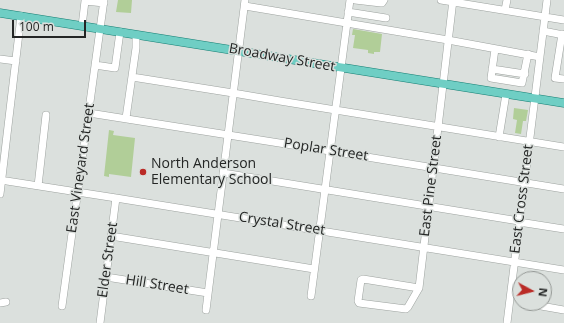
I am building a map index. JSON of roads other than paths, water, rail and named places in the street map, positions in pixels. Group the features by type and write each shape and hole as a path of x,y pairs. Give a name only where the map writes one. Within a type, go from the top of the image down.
{"main road":[{"name":"Broadway Street","path":"0,13 564,104"}],"street":[{"path":"311,296 350,0"},
{"path":"355,0 381,4 384,0"},
{"path":"441,0 564,20"},
{"path":"505,10 507,0"},
{"name":"East Cross Street","path":"507,323 547,0"},
{"path":"82,26 85,1 104,2"},
{"name":"East Pine Street","path":"419,288 453,1"},
{"name":"East Vineyard Street","path":"62,306 104,2"},
{"path":"206,310 245,3 346,24 448,40 540,57"},
{"path":"348,12 386,18"},
{"path":"0,194 21,16"},
{"path":"543,31 563,34 555,78 564,80"},
{"path":"95,65 115,68 120,32"},
{"path":"126,118 136,48 136,35"},
{"path":"489,91 495,49"},
{"path":"491,78 521,83 525,74 528,54"},
{"path":"0,59 16,61"},
{"path":"526,65 538,67"},
{"path":"492,69 525,74"},
{"path":"132,78 564,147"},
{"path":"499,137 506,94"},
{"name":"Poplar Street","path":"89,113 228,134 564,189"},
{"path":"38,186 46,115"},
{"path":"223,173 564,229"},
{"name":"Crystal Street","path":"1,181 320,230 564,270"},
{"name":"Elder Street","path":"100,323 116,198"},
{"path":"111,236 314,270"},
{"name":"Hill Street","path":"106,277 208,293"},
{"path":"363,278 419,288 406,309 359,303 358,301 363,278"},
{"path":"552,308 564,310"}],"place":[{"name":"North Anderson Elementary School","path":"143,172"}]}
